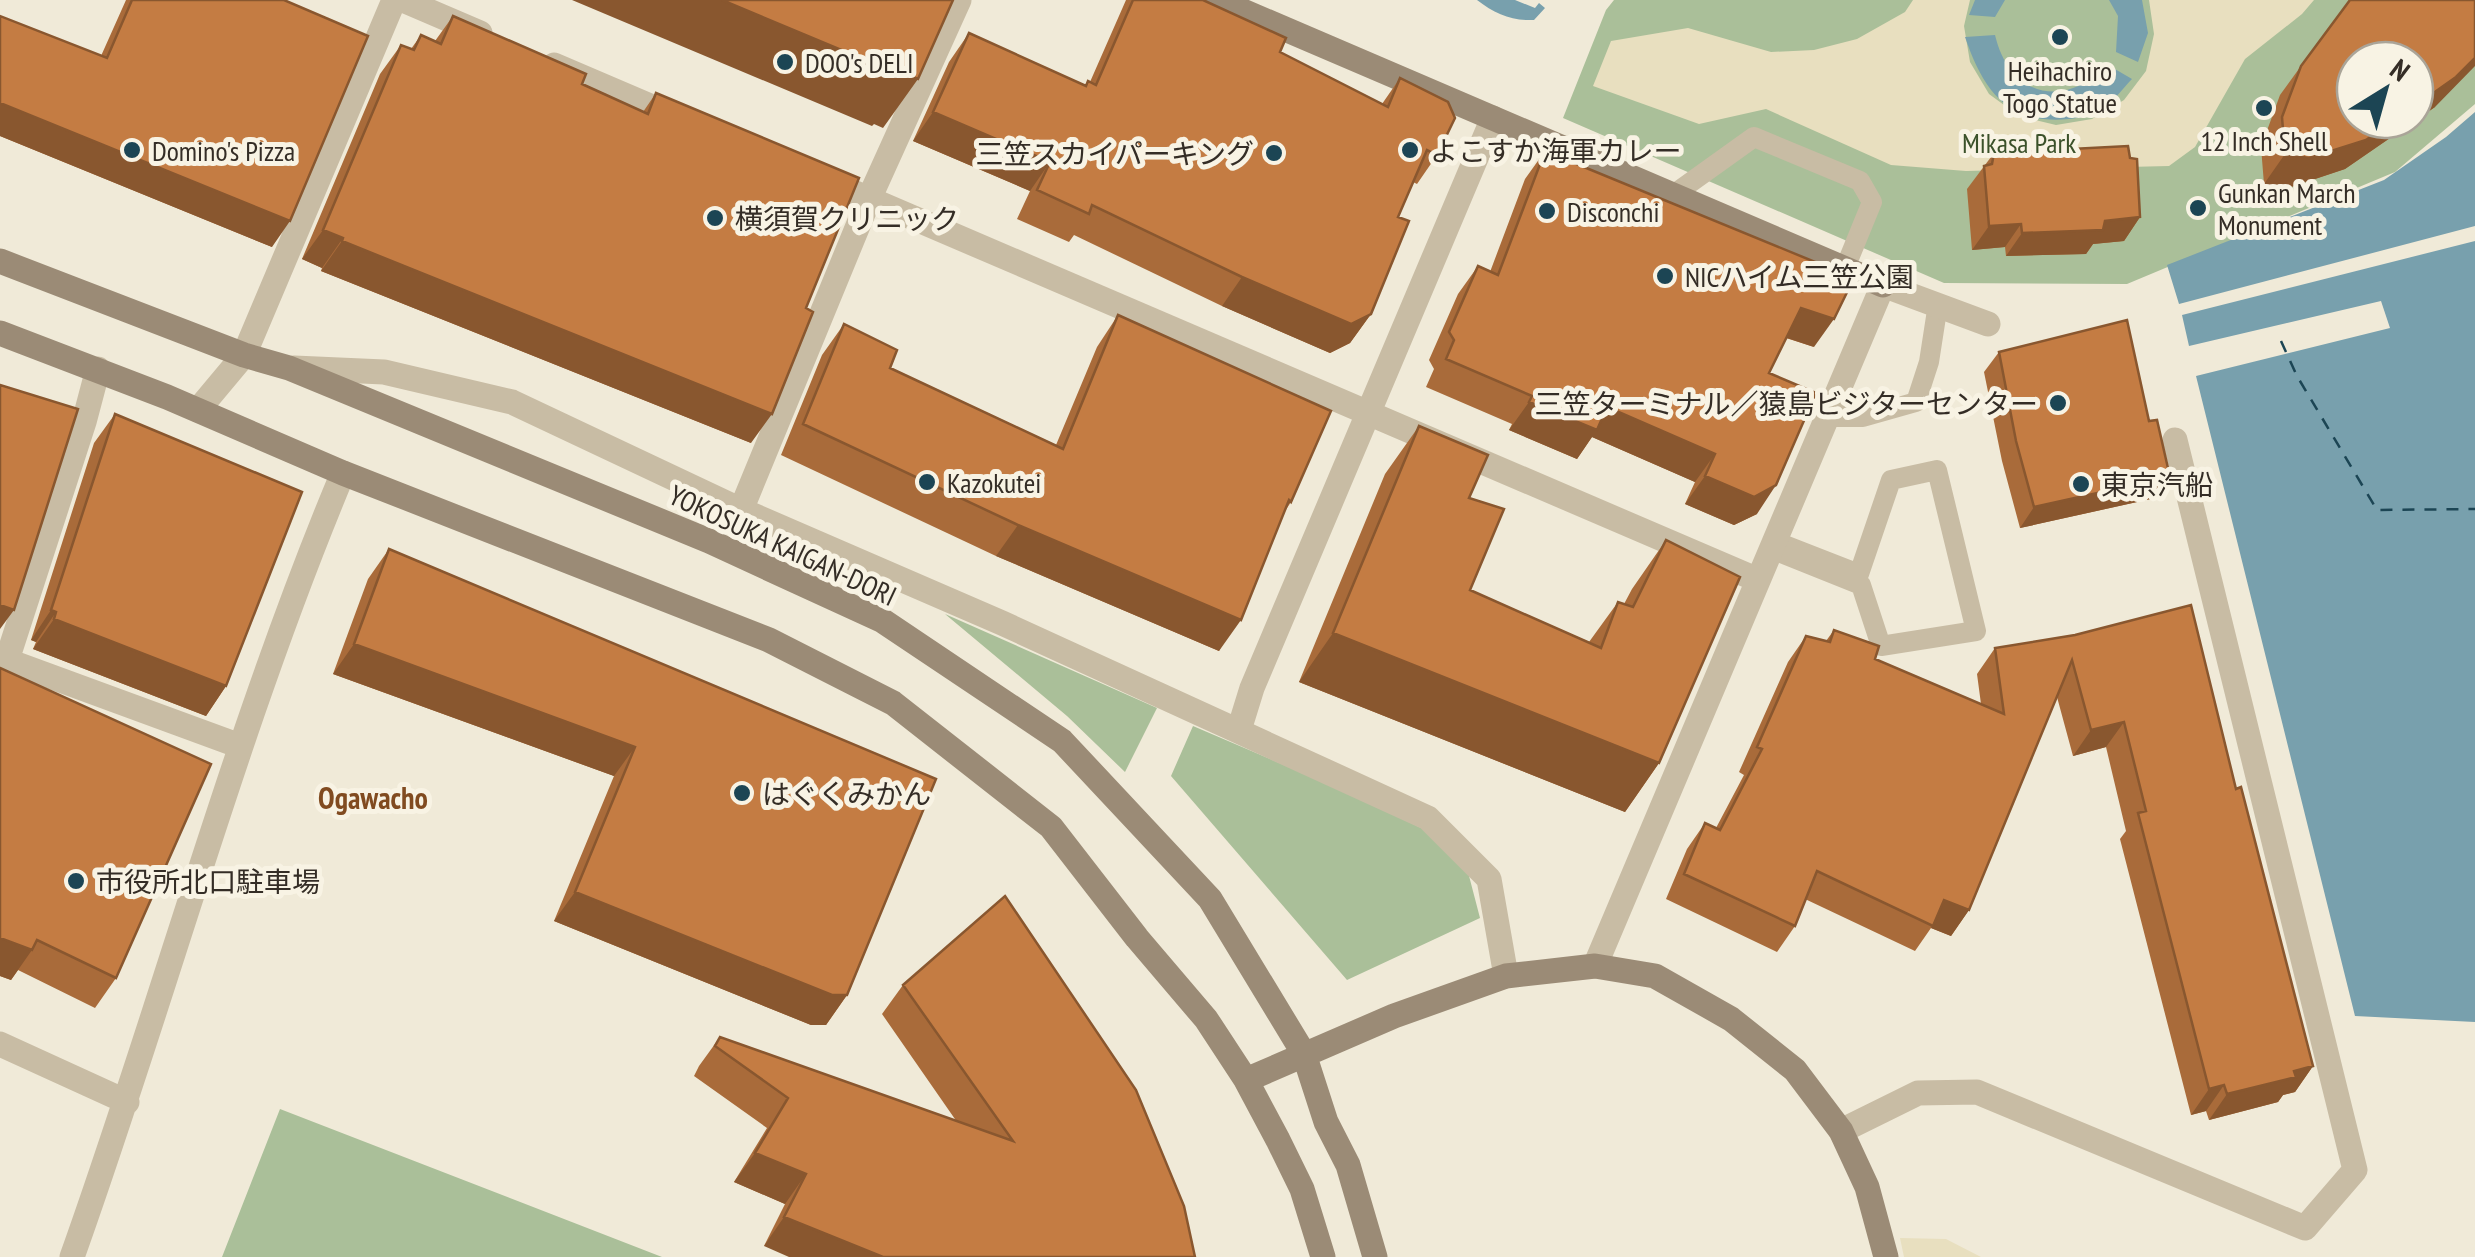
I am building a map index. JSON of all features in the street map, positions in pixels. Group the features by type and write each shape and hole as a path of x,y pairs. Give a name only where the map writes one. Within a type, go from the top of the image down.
{"street":[{"path":"198,410 244,355 394,0"},
{"path":"403,0 504,44"},
{"path":"741,510 869,199 959,0"},
{"path":"1217,0 1883,285 1988,324"},
{"path":"540,58 698,126"},
{"path":"1239,730 1252,688 1494,118"},
{"path":"804,172 1758,580"},
{"name":"YOKOSUKA KAIGAN-DORI","path":"0,260 244,355 288,368 709,541 883,621 1062,741 1210,899 1304,1054 1326,1122 1348,1165 1375,1257"},
{"path":"1595,966 1883,285"},
{"path":"0,333 198,410 342,473 769,640 893,703 1050,827 1206,1019 1246,1080 1302,1189 1323,1257"},
{"path":"288,368 384,372 512,402 741,510 1002,623 1428,818 1489,878 1506,976"},
{"path":"98,370 4,659 240,746"},
{"path":"1840,1131 1918,1093 1977,1092 2305,1228 2355,1170 2176,440"},
{"path":"72,1257 127,1102 240,746 342,473"},
{"path":"1246,1080 1394,1016 1506,976 1595,966 1655,976 1731,1019 1795,1070 1840,1131 1866,1187 1886,1257"},
{"path":"0,1044 127,1102"}],"lane":[{"path":"1672,194 1754,137 1860,181 1872,202 1845,268"},
{"path":"1826,416 1863,417 1916,402 1929,362 1938,304"},
{"path":"1938,470 1976,630 1881,646 1861,585 1773,545 1859,574 1890,480 1938,470"}],"green space":[{"name":"Mikasa Park","path":"1614,0 2475,0 2475,104 2435,138 2435,40 2335,40 2335,140 2433,140 2395,172 2127,284 1944,283 1563,118 1606,10"},
{"path":"945,614 1157,708 1125,772 1067,716"},
{"path":"1193,726 1430,832 1468,872 1480,918 1347,980 1171,776"},
{"path":"280,1109 662,1257 222,1257"}],"shaded area":[{"name":"Mikasa Park","path":"1913,0 1970,0 1964,26 1970,62 1989,94 2019,116 2056,125 2092,119 2124,100 2146,71 2154,34 2149,0 2314,0 2245,59 2195,147 2169,166 1966,171 1891,165 1766,109 1699,124 1593,86 1611,41 1688,28 1771,52 1814,50 1857,39 1905,12"},
{"path":"1900,1238 1946,1239 1981,1257 1904,1257"}],"water":[{"path":"1477,0 1515,0 1535,8 1539,3 1545,8 1534,20 1518,19 1497,13"},
{"path":"1975,0 2005,0 1995,17 1969,15"},
{"path":"2109,0 2142,0 2148,33 2138,62 2116,52 2118,16"},
{"path":"1995,35 2013,72 2026,84 2041,90 2074,88 2108,65 2132,79 2109,104 2093,114 2069,119 2029,116 2000,100 1989,87 1965,37"},
{"path":"2475,112 2475,226 2179,304 2167,265 2384,180"},
{"path":"2475,241 2475,1022 2355,1016 2196,376 2390,328 2381,301 2189,346 2182,315"}],"building":[{"path":"132,0 284,0 368,36 290,221 0,103 0,16 107,58"},
{"path":"722,0 953,0 918,79"},
{"path":"1133,0 1203,0 1286,38 1280,52 1388,107 1400,78 1448,102 1455,118 1437,155 1427,150 1398,217 1409,221 1371,314 1351,324 1092,205 1089,214 1037,190 1050,162 933,112 969,33 1086,86 1088,81 1096,85"},
{"path":"2350,0 2475,0 2475,58 2435,92 2435,40 2335,40 2335,140 2366,140 2309,158 2285,154 2282,117 2301,66"},
{"path":"453,16 586,74 582,84 648,114 656,93 859,178 806,308 813,312 772,414 323,230 401,45 414,50 421,35 441,44"},
{"path":"2128,146 2130,158 2137,159 2140,217 2105,221 2103,230 2022,233 2021,224 1989,226 1984,166 1992,164 1994,153"},
{"path":"1545,151 1854,278 1834,319 1801,308 1769,373 1816,393 1776,485 1754,497 1705,476 1715,454 1607,407 1597,430 1529,402 1532,396 1446,359 1454,340 1449,332 1478,266 1498,275"},
{"path":"1118,315 1331,411 1289,500 1241,620 1018,525 803,424 844,324 897,350 890,368 1063,449"},
{"path":"2127,320 2149,421 2157,420 2170,477 2034,507 2016,441 1999,352"},
{"path":"0,385 78,409 14,610 0,605"},
{"path":"115,414 302,492 226,686 54,619 56,612 51,610"},
{"path":"1419,426 1488,455 1469,498 1504,509 1470,590 1601,648 1618,602 1633,607 1666,540 1740,577 1659,763 1333,633"},
{"name":"はぐくみかん","path":"389,549 936,779 847,995 832,995 575,892 635,747 354,644"},
{"path":"2191,605 2236,789 2241,787 2313,1066 2294,1071 2296,1077 2227,1094 2224,1085 2209,1089 2138,813 2146,811 2124,722 2091,730 2072,660 1969,910 1944,900 1933,926 1817,871 1795,926 1684,874 1705,823 1720,830 1762,749 1757,747 1806,636 1830,642 1834,630 1879,646 1875,659 2004,714 1995,648 2075,635"},
{"name":"市役所北口駐車場","path":"0,668 211,764 116,978 37,940 32,950 0,938"},
{"path":"1005,896 1136,1090 1184,1206 1195,1257 883,1257 784,1217 806,1174 755,1153 788,1098 715,1046 720,1037 1013,1141 903,985"}],"ferry route":[{"path":"2281,341 2297,376 2377,510 2475,509"}],"place":[{"name":"Heihachiro Togo Statue","path":"2060,37"},
{"name":"DOO's DELI","path":"785,62"},
{"name":"12 Inch Shell","path":"2264,108"},
{"name":"Domino's Pizza","path":"132,150"},
{"name":"よこすか海軍カレー","path":"1410,150"},
{"name":"三笠スカイパーキング","path":"1274,153"},
{"name":"Gunkan March Monument","path":"2198,208"},
{"name":"Disconchi","path":"1547,211"},
{"name":"横須賀クリニック","path":"715,218"},
{"name":"NICハイム三笠公園","path":"1665,276"},
{"name":"三笠ターミナル／猿島ビジターセンター","path":"2058,403"},
{"name":"Kazokutei","path":"927,482"},
{"name":"東京汽船","path":"2081,484"},
{"name":"はぐくみかん","path":"742,793"},
{"name":"市役所北口駐車場","path":"76,881"}],"district":[{"name":"Ogawacho","path":"373,797"}]}
